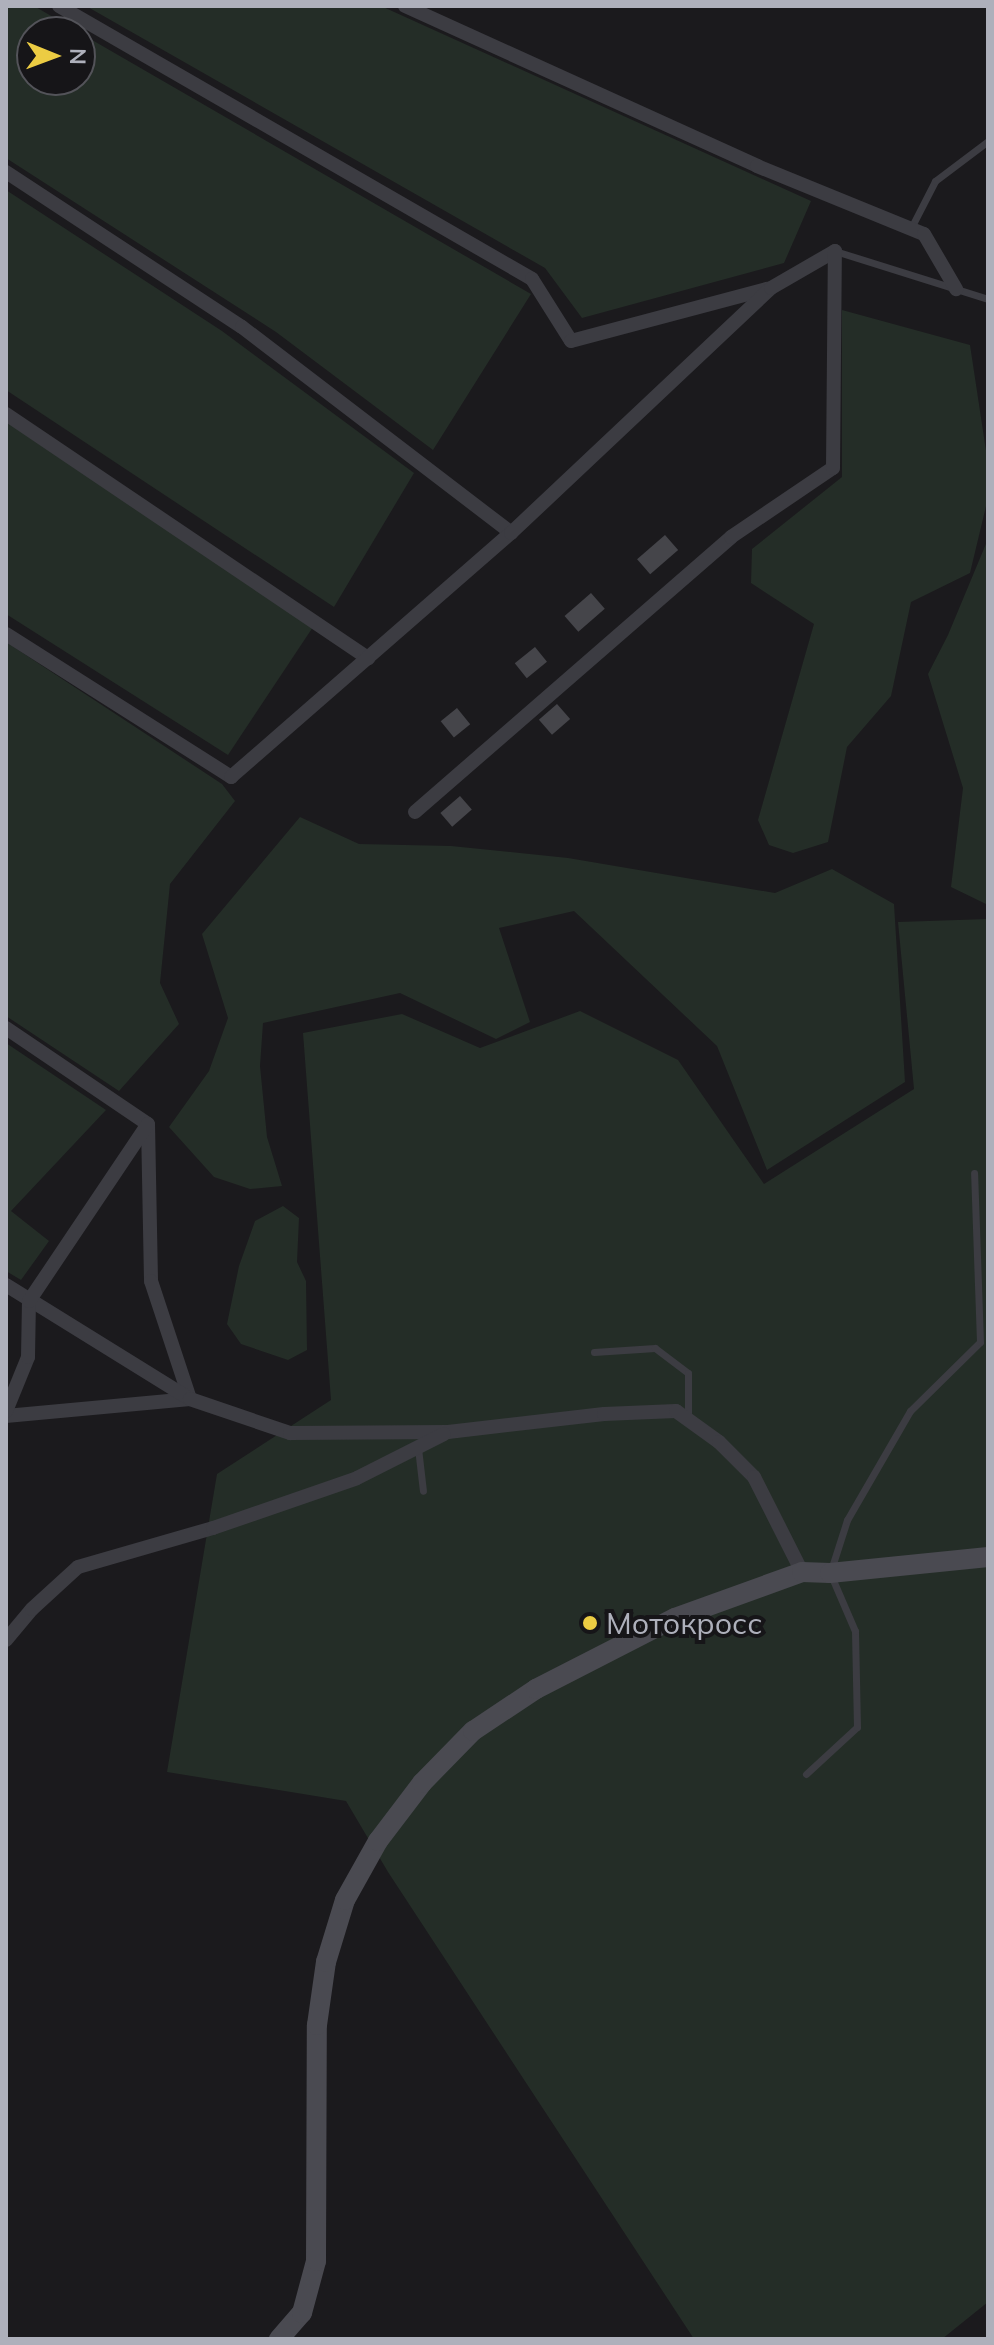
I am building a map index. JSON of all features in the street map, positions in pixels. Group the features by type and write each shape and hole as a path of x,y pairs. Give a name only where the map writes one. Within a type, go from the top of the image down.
{"street":[{"path":"59,6 532,279 571,341 771,288"},
{"path":"405,6 757,166 924,234 956,289"},
{"path":"6,172 242,327 511,533"},
{"path":"6,634 231,777 511,533 771,288 835,251"},
{"path":"415,812 731,537 833,468 835,251"},
{"path":"6,414 368,658"},
{"path":"6,1028 148,1124"},
{"path":"148,1124 29,1301 28,1357 6,1414 190,1399"},
{"path":"148,1124 151,1281 190,1399"},
{"path":"6,1285 190,1399 290,1433 448,1432 604,1414 676,1411 719,1442 754,1477 802,1572"},
{"path":"6,1640 32,1609 78,1567 213,1528 357,1478 448,1432"},
{"path":"279,2339 302,2313 316,2261 317,2025 326,1962 345,1900 378,1841 422,1783 473,1731 536,1689 675,1618 802,1572 830,1573 988,1557"}],"lane":[{"path":"911,228 935,181 988,141"},
{"path":"835,251 988,299"},
{"path":"806,1774 857,1727 855,1631 830,1573 847,1520 910,1411 980,1342 974,1173"},
{"path":"594,1352 655,1348 688,1373 688,1420"},
{"path":"418,1448 423,1491"}],"shaded area":[{"path":"6,6 34,6 51,16 16,16 16,96 96,96 96,42 531,294 433,450 276,332 6,158"},
{"path":"86,6 381,6 811,201 784,263 582,318 545,268"},
{"path":"6,190 222,331 414,473 334,607 6,390"},
{"path":"842,310 970,345 988,464 988,498 970,573 911,602 891,696 847,747 828,842 793,853 769,845 758,820 814,624 751,583 752,549 842,477"},
{"path":"6,417 315,624 228,755 6,614"},
{"path":"988,539 988,905 951,887 963,788 928,674 948,635"},
{"path":"6,642 222,784 235,801 170,884 160,983 179,1024 119,1091 6,1016"},
{"path":"300,817 359,844 451,846 568,858 775,893 832,869 894,904 905,1082 767,1170 717,1046 574,911 499,928 530,1022 496,1039 400,993 263,1023 260,1066 267,1137 282,1186 250,1189 214,1177 169,1127 209,1071 228,1018 202,934"},
{"name":"Мотокросс","path":"988,919 988,2302 942,2339 694,2339 388,1872 346,1801 167,1772 217,1474 331,1400 303,1033 402,1014 480,1048 580,1011 678,1060 764,1184 914,1089 898,922"},
{"path":"6,1043 106,1110 11,1211 49,1241 21,1280 6,1271"},
{"path":"283,1206 299,1218 297,1262 306,1281 307,1350 288,1360 241,1344 227,1324 239,1266 255,1221"}],"building":[{"path":"665,535 678,550 650,574 637,559"},
{"path":"591,593 605,609 578,632 565,616"},
{"path":"535,647 547,662 527,678 515,663"},
{"path":"557,704 570,719 552,735 539,720"},
{"path":"457,708 470,724 454,738 441,721"},
{"path":"460,796 472,810 452,827 440,813"}],"place":[{"name":"Мотокросс","path":"590,1623"}]}
